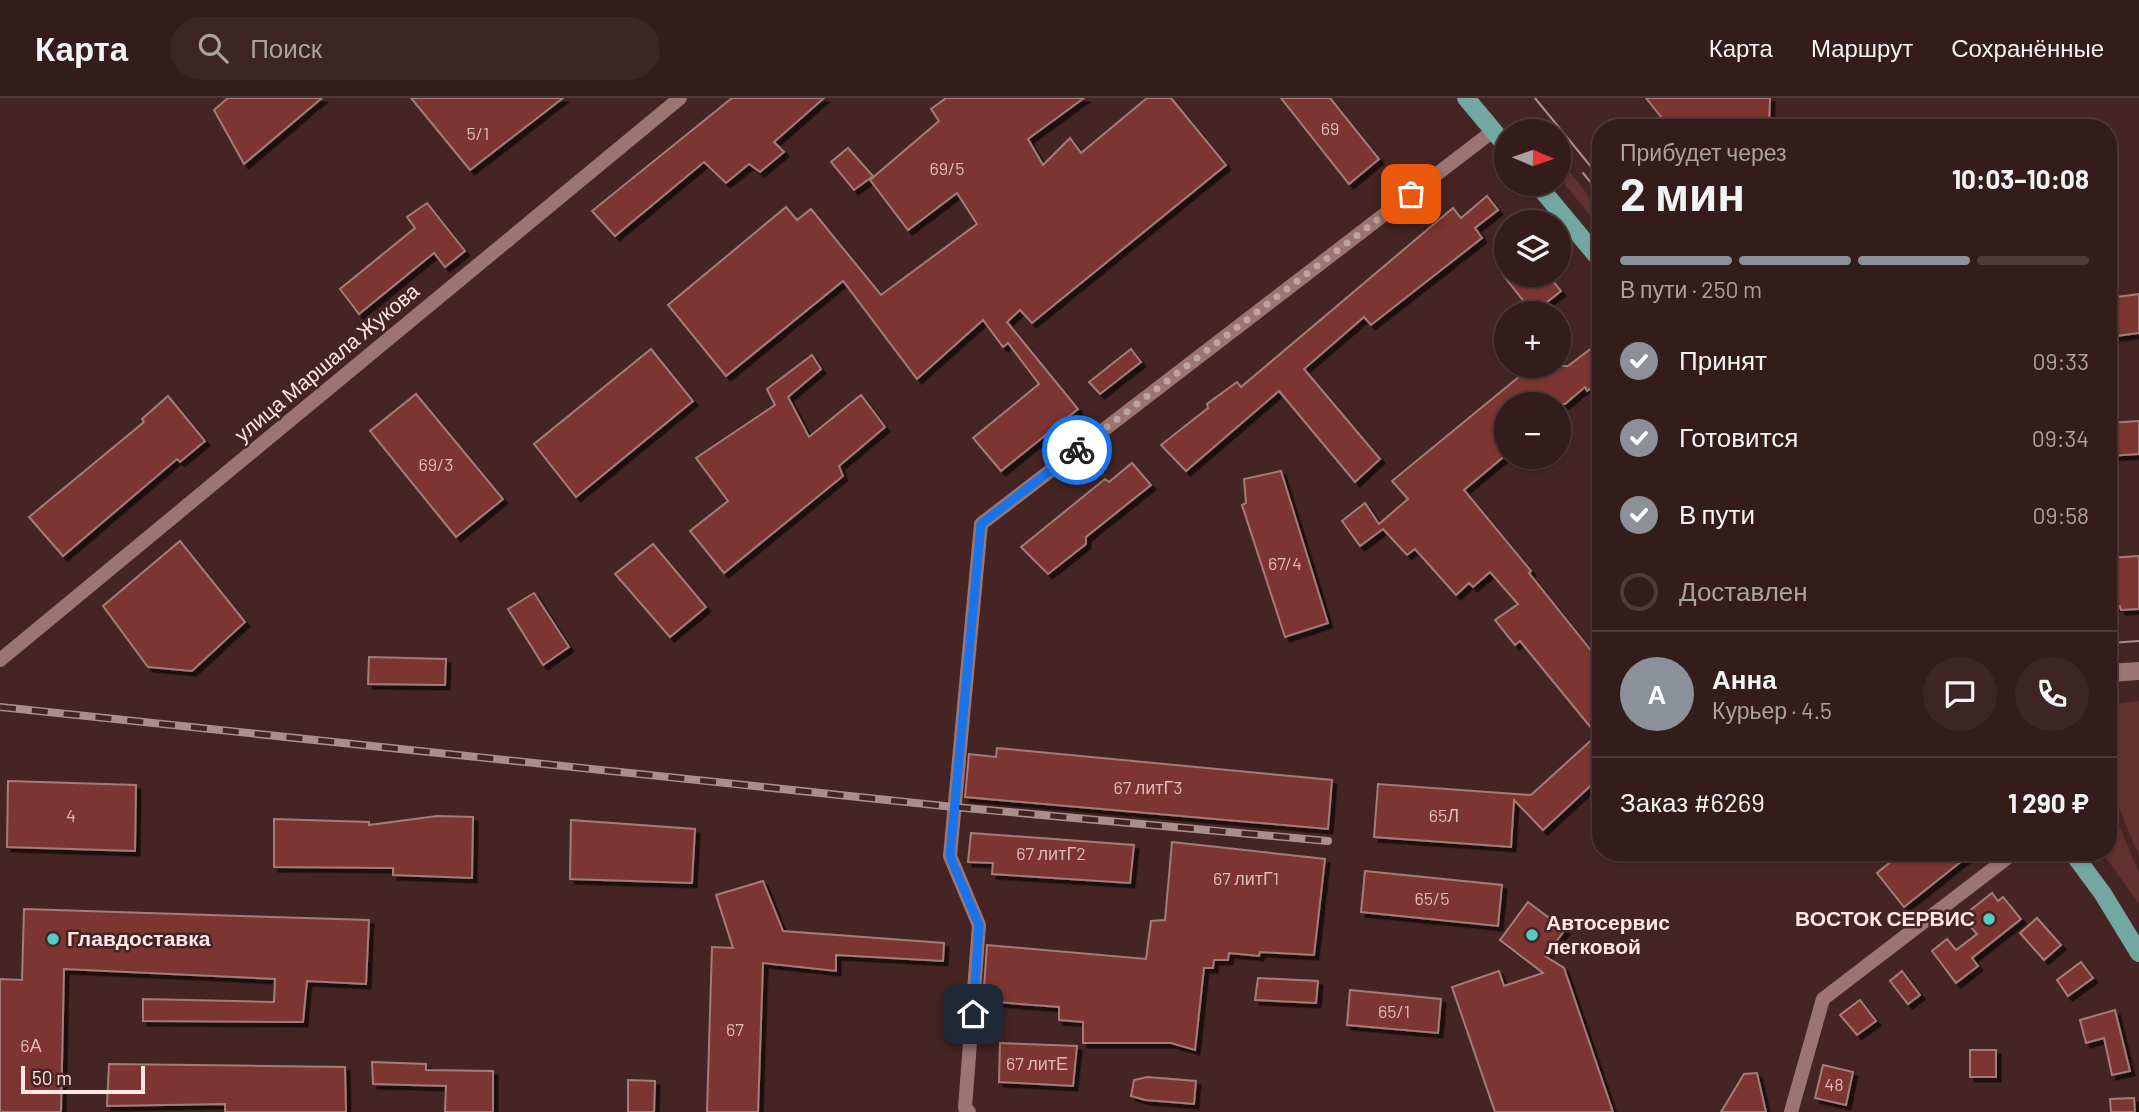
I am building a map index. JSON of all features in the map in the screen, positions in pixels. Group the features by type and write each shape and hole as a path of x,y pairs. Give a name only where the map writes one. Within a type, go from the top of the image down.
{"main road":[{"path":"1466,98 1493,131"},
{"path":"1547,196 1592,250"},
{"path":"2079,861 2103,894 2139,953"}],"street":[{"name":"улица Маршала Жукова","path":"0,660 680,98"},
{"path":"969,1112 965,1108 979,925 950,856 981,524 1493,131"},
{"path":"2117,672 2139,671"},
{"path":"1791,1112 1823,999 2003,861"}],"shaded area":[{"path":"1572,175 1592,200 1592,218 1572,193"},
{"path":"2139,701 2139,856 2117,803 2117,704"},
{"path":"2117,820 2139,873 2139,904 2108,861 2117,861"}],"building":[{"path":"228,98 322,98 244,164 214,110"},
{"path":"411,98 563,98 470,170"},
{"path":"732,98 824,98 774,142 784,152 760,172 749,164 726,183 704,162 615,236 592,211"},
{"path":"946,98 1084,98 1028,139 1043,165 1070,138 1081,153 1147,98 1171,98 1226,165 1032,323 1020,310 1007,322 1078,409 1001,471 973,438 1039,384 1008,343 1003,347 983,320 917,379 843,281 726,376 668,305 786,207 797,220 811,209 881,295 977,224 957,193 908,230 870,180 939,121 931,109"},
{"path":"1281,98 1330,98 1379,159 1349,184"},
{"path":"1646,98 1770,98 1769,119 1663,119"},
{"path":"848,148 873,176 854,190 831,162"},
{"path":"1487,196 1498,210 1494,210 1494,213 1475,228 1482,238 1371,325 1364,317 1304,369 1380,459 1355,482 1279,391 1186,471 1161,445 1208,408 1207,404 1237,382 1241,387 1453,208 1461,218"},
{"path":"427,203 465,251 445,267 434,253 359,314 340,289 415,228 407,217"},
{"path":"1512,287 1558,287 1561,291 1548,301 1524,301"},
{"path":"2139,294 2139,333 2117,336 2117,297"},
{"path":"1592,348 1592,387 1587,391 1585,387 1571,399 1571,392 1500,392 1517,378 1571,378 1571,364"},
{"path":"651,349 693,401 576,497 534,444"},
{"path":"1131,349 1141,362 1100,394 1089,382"},
{"path":"812,355 821,369 788,397 809,437 861,395 885,427 839,466 843,476 724,573 690,531 728,501 696,458 775,405 767,389"},
{"path":"416,394 503,499 456,537 370,431"},
{"path":"168,396 205,441 180,462 177,459 63,556 29,517 144,422 142,419"},
{"path":"1494,397 1494,465 1464,490 1531,571 1529,573 1592,652 1592,729 1520,641 1515,645 1495,620 1518,604 1490,572 1473,587 1469,583 1456,595 1415,549 1407,555 1383,529 1360,546 1342,521 1365,503 1379,524 1408,499 1392,481"},
{"path":"2139,421 2139,454 2117,455 2117,422"},
{"path":"1132,463 1151,485 1086,537 1086,544 1048,574 1021,547 1105,479 1109,482"},
{"path":"1281,471 1328,623 1285,637 1242,505 1246,503 1244,479"},
{"path":"180,541 245,622 192,671 148,667 103,606"},
{"path":"653,544 706,607 670,637 615,574"},
{"path":"2139,556 2139,609 2121,610 2120,606 2117,606 2117,557"},
{"path":"534,593 569,647 543,665 508,609"},
{"path":"369,657 446,659 445,685 368,684"},
{"path":"1592,740 1592,784 1543,830 1514,800 1511,847 1374,837 1378,784 1531,795"},
{"path":"997,748 1332,780 1328,829 965,797 969,754 996,757"},
{"path":"8,781 136,785 135,851 7,847"},
{"path":"437,816 473,817 472,878 393,875 393,868 274,867 274,819 369,822 369,825"},
{"path":"571,820 695,829 692,883 570,879"},
{"path":"971,833 1134,845 1130,883 992,874 993,863 968,862"},
{"path":"1172,842 1325,859 1314,955 1260,952 1259,956 1229,953 1228,960 1214,960 1213,968 1204,968 1195,1050 1171,1043 1083,1043 1083,1022 1059,1020 1059,1007 983,1001 987,945 1146,959 1151,921 1165,920"},
{"path":"1892,861 1962,861 1904,907 1877,873"},
{"path":"1365,871 1502,885 1498,926 1361,912"},
{"path":"763,881 783,931 944,943 943,961 836,955 836,971 763,963 758,1112 707,1112 712,947 733,948 716,895"},
{"path":"1992,893 1998,901 2003,897 2021,919 1972,958 1978,966 1956,983 1932,951 1947,939 1956,950 1977,934 1962,917"},
{"path":"1528,902 1565,930 1545,956 1564,968 1613,1112 1495,1112 1452,987 1499,971 1504,986 1543,973 1500,940"},
{"path":"24,909 369,920 366,984 307,981 303,1022 143,1021 143,999 274,1002 275,979 64,969 61,1112 0,1112 0,979 22,980"},
{"path":"2037,918 2061,945 2044,960 2020,933"},
{"path":"2081,962 2093,978 2068,996 2057,980"},
{"path":"1902,971 1920,995 1908,1004 1890,981"},
{"path":"1258,978 1318,981 1316,1003 1255,1000"},
{"path":"1350,990 1441,999 1438,1033 1347,1025"},
{"path":"1860,1000 1876,1021 1857,1035 1840,1015"},
{"path":"2115,1010 2130,1071 2112,1075 2104,1038 2086,1043 2080,1020"},
{"path":"1000,1043 1077,1046 1073,1086 999,1082"},
{"path":"1970,1050 1996,1050 1996,1077 1970,1077"},
{"path":"372,1062 426,1064 426,1070 493,1071 493,1112 445,1112 446,1086 373,1084"},
{"path":"109,1064 345,1067 346,1112 225,1112 225,1104 107,1106"},
{"path":"1823,1065 1853,1072 1846,1105 1815,1098"},
{"path":"1757,1073 1766,1112 1721,1112 1744,1074"},
{"path":"1147,1077 1196,1081 1194,1104 1145,1100 1131,1096 1134,1080"},
{"path":"628,1080 655,1081 654,1112 628,1112"},
{"path":"2134,1098 2135,1112 2111,1112 2110,1099"}],"tram line":[{"path":"1535,98 1592,168"},
{"path":"1583,173 1592,184"},
{"path":"2117,642 2139,641"}],"railway":[{"path":"0,707 954,807 1328,841"}],"way so far":[{"path":"1077,450 1411,194"}],"place":[{"name":"ВОСТОК СЕРВИС","path":"1989,919"},
{"name":"Автосервис легковой","path":"1532,935"},
{"name":"Главдоставка","path":"53,939"}],"route":[{"path":"973,1014 979,925 950,856 981,524 1077,450"}]}
